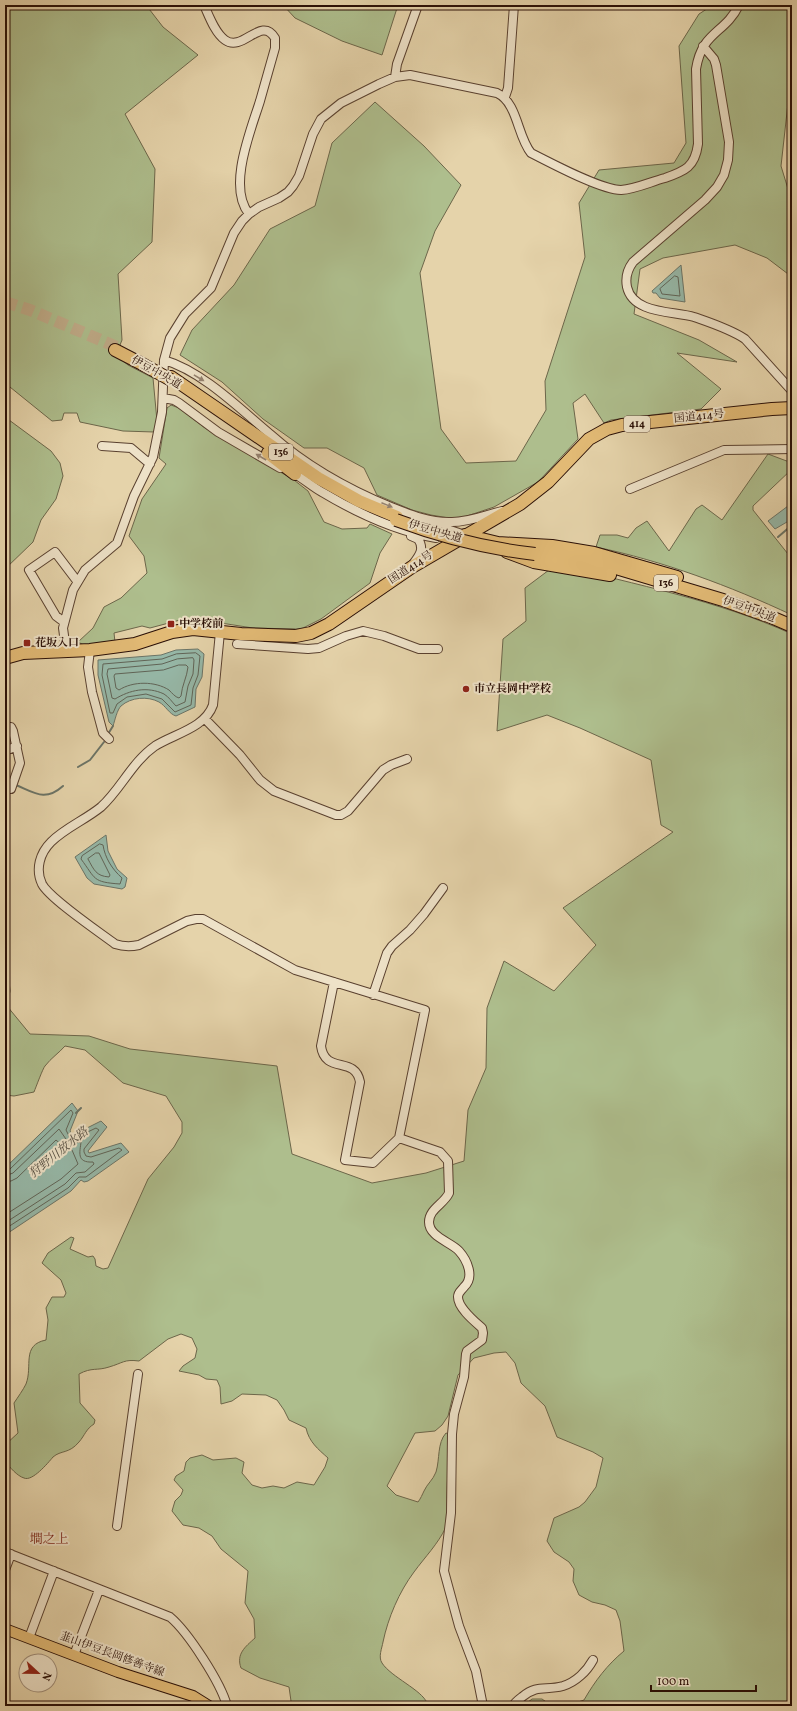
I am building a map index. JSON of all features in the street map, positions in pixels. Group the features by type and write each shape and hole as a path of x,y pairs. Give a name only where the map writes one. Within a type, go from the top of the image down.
{"highway":[{"name":"伊豆中央道","path":"116,349 173,379 318,478 359,501 396,518"},
{"name":"伊豆中央道","path":"173,379 308,476 354,503 442,535 513,551 536,552 616,568 712,595 792,621"},
{"path":"173,379 204,392 270,435"},
{"name":"国道414号","path":"5,658 23,653 90,650 135,644 172,632 193,629 296,636 312,632 329,624 412,567 465,535 513,509 548,482 589,439 607,429 622,425 792,408"},
{"path":"215,410 240,432 295,474"},
{"path":"488,541 488,533 493,520"},
{"path":"465,535 488,541 516,545 552,546 606,555 702,586 712,595"},
{"path":"453,542 500,550 534,562 712,595"},
{"name":"伊豆中央道","path":"712,595 792,626"}],"main road":[{"name":"韮山伊豆長岡修善寺線","path":"5,1629 118,1672 192,1696 210,1706"}],"street":[{"path":"204,5 220,35 227,42 241,42 255,32 261,30 266,31 275,38 275,48 242,163 241,198 244,208 249,214"},
{"path":"395,77 397,64 418,5"},
{"path":"514,5 508,88 505,97 526,147 531,153 594,183 618,190 629,189 682,172 692,163 698,144 696,68 698,56 710,37 732,18 739,5"},
{"path":"703,46 714,59 716,65 729,142 728,160 724,176 706,200 633,262 627,270 626,281 628,292 634,300 644,307 693,317 745,339 792,391"},
{"path":"66,650 64,640 64,622 78,581 85,570 117,543 134,496 150,464 157,440 162,412 164,360 174,332 185,314 211,288 234,233 249,214 279,198 288,192 293,186 299,176 316,126 330,111 342,103 395,77 410,74 498,94 505,97"},
{"path":"164,360 178,366 210,385 270,435 319,471 428,537 453,542"},
{"path":"163,398 174,400 224,436 275,465 295,474 342,504 396,518 423,518 450,522 463,522 513,509"},
{"path":"102,446 131,448 150,464"},
{"path":"630,490 724,450 792,449"},
{"path":"396,518 415,518 465,535"},
{"path":"396,518 420,541 422,548 412,567"},
{"path":"64,622 56,616 29,570 54,552 78,581"},
{"path":"220,632 213,705 211,711 205,719 156,746 131,769 109,799 98,809 52,841 44,849 40,862 39,874 42,884 56,899 115,944 123,947 139,945 187,921 196,919 203,920 294,970 334,982 373,995 425,1010 398,1138 373,1163 345,1160 360,1082 357,1072 353,1068 332,1064 324,1057 322,1052 321,1046 334,982"},
{"path":"237,644 308,649 329,645 354,633 368,632 419,649 438,649"},
{"path":"90,650 88,667 92,692 103,733 109,739"},
{"path":"205,719 274,791 336,815 341,815 348,811 383,770 391,765 407,759"},
{"path":"5,727 11,727 13,731 20,763 8,789"},
{"path":"5,751 16,746"},
{"path":"373,995 387,953 424,914 443,888"},
{"path":"398,1138 440,1152 448,1161 449,1192 447,1197 433,1211 430,1216 429,1224 433,1232 457,1248 467,1262 470,1276 468,1282 459,1293 458,1299 462,1308 482,1328 483,1332 482,1340 467,1350 464,1377 454,1414 451,1458 451,1513 444,1571 457,1620 476,1671 483,1706"},
{"path":"118,1526 138,1374"},
{"path":"5,1570 8,1553 170,1617 177,1623 222,1692 227,1706"},
{"path":"28,1638 54,1571"},
{"path":"74,1655 99,1590"},
{"path":"513,1706 515,1702 530,1691 540,1688 555,1688 565,1685 578,1678 594,1660"}],"green space":[{"path":"5,5 146,5 163,27 198,55 125,114 155,169 152,242 118,274 122,340 116,355 128,365 153,378 157,421 154,432 123,431 80,422 77,413 64,413 62,420 52,421 5,383"},
{"path":"283,5 398,5 382,55 342,41 295,18"},
{"path":"713,5 791,5 792,8 792,67 781,166 792,202 792,277 767,258 735,245 663,258 640,269 634,314 699,340 737,362 677,353 721,389 701,409 611,420 604,423 585,394 573,403 578,439 538,482 494,507 464,517 449,518 412,510 377,495 364,468 327,448 304,448 263,419 222,382 180,355 192,330 234,285 270,229 315,206 332,143 375,102 424,146 461,185 435,231 420,273 441,429 466,463 516,461 546,410 545,381 585,257 579,203 599,170 674,163 686,143 679,46 699,14"},
{"path":"171,405 179,408 205,428 294,480 308,491 324,522 342,529 367,528 370,524 392,534 380,553 370,583 321,619 303,628 253,628 195,619 180,620 150,628 142,626 114,633 115,642 84,645 78,642 93,628 104,607 121,598 147,573 144,556 129,536 142,499 166,464 159,458 167,408"},
{"path":"5,417 51,451 60,463 63,476 56,499 41,520 33,542 5,569"},
{"path":"768,454 792,463 792,469 753,506 753,510 792,559 792,615 745,594 696,575 646,559 596,547 600,535 617,535 628,538 636,528 647,521 669,551 696,509 702,505 722,520"},
{"path":"557,564 706,602 764,622 792,634 792,1706 566,1706 584,1700 592,1686 612,1662 624,1651 620,1621 616,1610 605,1605 592,1602 579,1595 573,1581 574,1569 569,1562 554,1552 547,1541 554,1518 579,1507 585,1502 596,1487 603,1458 593,1452 557,1437 545,1406 521,1383 515,1363 506,1352 494,1353 474,1358 458,1375 448,1416 442,1425 435,1431 415,1433 387,1486 396,1495 418,1502 436,1472 441,1441 446,1433 449,1434 446,1527 435,1545 418,1566 399,1597 385,1633 380,1655 381,1661 386,1668 419,1693 427,1703 426,1706 288,1706 291,1701 289,1687 260,1678 241,1668 240,1659 242,1651 255,1638 254,1619 245,1603 248,1571 221,1549 212,1536 199,1528 183,1525 172,1511 175,1501 181,1495 183,1490 174,1480 176,1476 184,1471 186,1462 190,1458 202,1455 213,1460 236,1458 244,1462 242,1473 252,1485 262,1488 273,1486 284,1488 297,1482 314,1485 325,1467 328,1458 317,1448 307,1433 306,1428 289,1420 277,1400 266,1395 242,1394 232,1401 221,1404 220,1387 217,1380 206,1379 199,1375 179,1371 183,1366 195,1358 197,1349 192,1338 181,1334 168,1339 139,1361 127,1361 79,1374 80,1403 95,1420 94,1424 87,1430 75,1446 53,1457 40,1471 27,1478 19,1475 5,1462 5,1445 18,1433 14,1403 26,1384 31,1351 33,1346 46,1340 48,1320 46,1308 52,1297 64,1297 66,1293 61,1280 42,1263 48,1253 71,1237 74,1238 70,1249 88,1257 93,1256 96,1266 103,1269 108,1268 148,1179 174,1147 182,1133 182,1122 166,1096 123,1083 85,1050 65,1046 45,1066 34,1092 14,1096 5,1095 5,976 9,981 10,991 7,1006 30,1034 89,1036 130,1049 277,1066 292,1154 372,1183 426,1173 464,1161 468,1110 486,1068 487,1008 504,961 554,991 596,945 563,908 673,832 661,825 651,760 547,715 497,731 503,639 526,621 525,588"},
{"path":"532,1699 542,1699 552,1706 523,1706"}],"water":[{"path":"681,265 685,302 660,298 656,293 653,293 652,291"},
{"path":"792,503 792,519 775,529 768,521"},
{"path":"198,649 204,654 202,677 196,689 195,707 176,716 171,714 155,700 140,698 125,703 121,706 113,726 109,722 98,675 98,660 161,655 176,650"},
{"path":"106,835 108,851 117,869 127,878 125,887 122,889 94,884 87,878 75,857"},
{"name":"狩野川放水路","path":"72,1103 78,1111 70,1131 73,1135 101,1121 107,1127 88,1151 89,1153 121,1143 129,1152 88,1181 84,1182 81,1180 71,1191 5,1235 5,1168"}],"waterway":[{"path":"778,537 792,525"},
{"path":"108,734 113,726"},
{"path":"78,767 90,760 104,742"},
{"path":"5,782 12,783"},
{"path":"16,785 34,793 45,795 51,794 63,786"},
{"path":"76,1113 81,1108"}],"tunnel":[{"path":"5,302 30,310 117,347"}],"place":[{"name":"中学校前","path":"171,624"},
{"name":"花坂入口","path":"27,643"},
{"name":"市立長岡中学校","path":"466,689"}],"district":[{"name":"墹之上","path":"49,1540"}]}
